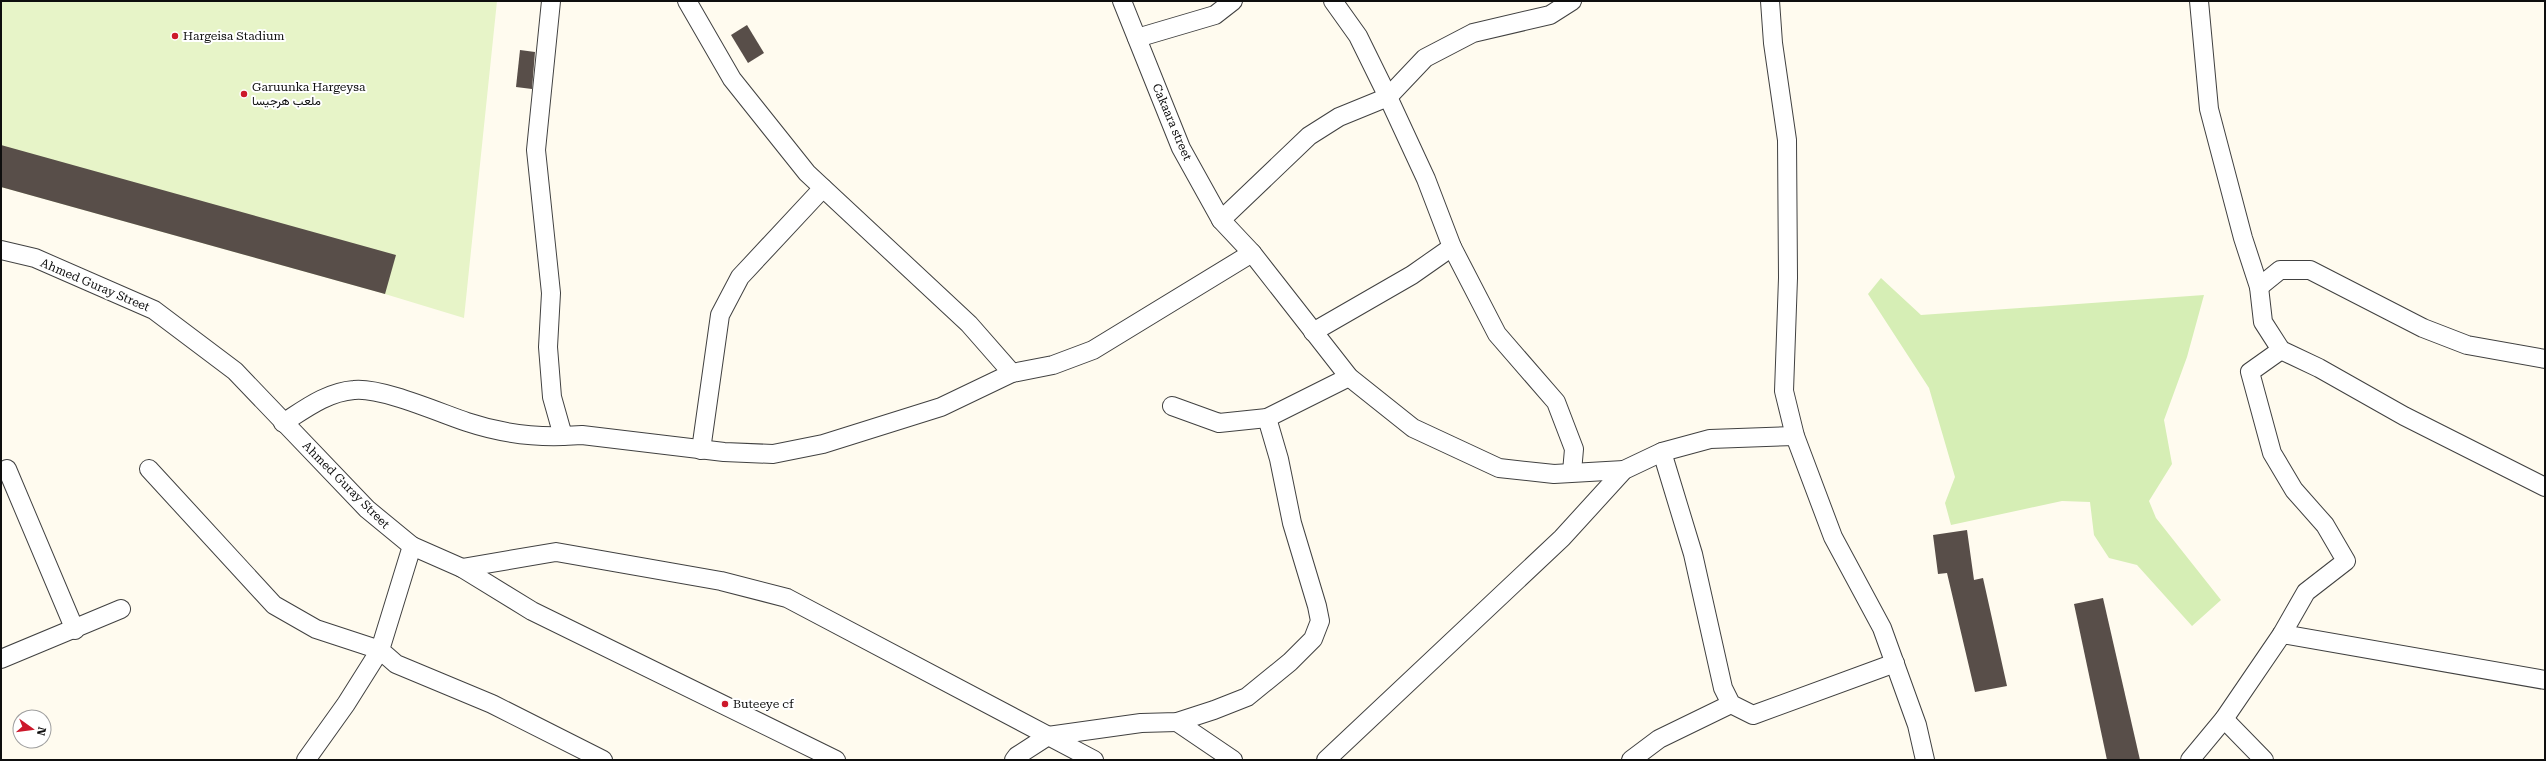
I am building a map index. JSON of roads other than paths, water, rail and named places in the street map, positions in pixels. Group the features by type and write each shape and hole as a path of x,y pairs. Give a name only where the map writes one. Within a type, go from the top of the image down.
{"street":[{"path":"551,1 536,150 551,293 548,347 552,397 563,436"},
{"path":"687,1 732,79 807,173 969,324 1012,373"},
{"name":"Cakaara street","path":"1122,1 1181,148 1221,220 1252,253 1349,377 1413,428 1499,468 1554,474 1624,470"},
{"path":"1137,38 1215,15 1234,1"},
{"path":"1333,1 1358,36 1426,179 1452,247 1497,334 1556,402 1574,448 1572,472"},
{"path":"1221,220 1309,136 1339,117 1388,97 1424,58 1473,33 1550,15 1572,1"},
{"path":"1770,1 1773,43 1787,140 1788,278 1784,390 1795,436 1833,538 1882,628 1917,725 1925,760"},
{"path":"2199,1 2209,109 2241,230 2259,287 2263,322 2281,350 2319,368 2431,430 2545,487"},
{"path":"701,450 720,315 740,277 823,188"},
{"path":"1314,332 1412,275 1452,247"},
{"name":"Ahmed Guray Street","path":"1,250 35,258 154,310 235,371 283,423 367,509 412,546 462,568 532,611 836,760"},
{"path":"283,423 328,396 355,389 391,396 470,423 538,437 582,435 701,450 773,454 823,444 941,407 1012,373 1053,365 1093,350 1252,253"},
{"path":"2259,287 2280,270 2310,270 2423,328 2467,345 2545,359"},
{"path":"2190,760 2224,719 2282,634 2306,592 2346,562 2325,525 2294,490 2272,453 2250,372 2281,350"},
{"path":"1172,406 1219,423 1267,418 1349,377"},
{"path":"1014,760 1017,756 1048,736 1141,723 1177,722 1247,697 1290,662 1313,639 1320,621 1292,523 1267,418"},
{"path":"1326,760 1562,538 1624,470 1662,452 1710,439 1795,436"},
{"path":"1662,452 1692,554 1723,688 1731,704 1753,715 1894,663"},
{"path":"7,469 75,630"},
{"path":"149,469 274,605 316,629 380,650 396,664 492,704 604,760"},
{"path":"306,760 346,704 380,650 412,546"},
{"path":"462,568 556,552 721,581 787,598 1094,760"},
{"path":"1,659 75,630 121,609"},
{"path":"2282,634 2545,680"},
{"path":"1631,760 1659,739 1731,704"},
{"path":"2224,719 2264,760"},
{"path":"1177,722 1233,760"}],"place":[{"name":"Hargeisa Stadium","path":"175,36"},
{"name":"Garuunka Hargeysa ملعب هرجيسا","path":"244,94"},
{"name":"Buteeye cf","path":"725,704"}]}
